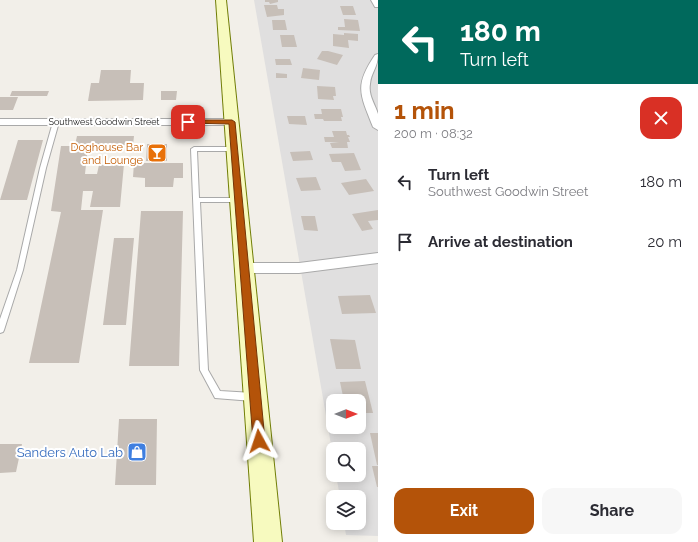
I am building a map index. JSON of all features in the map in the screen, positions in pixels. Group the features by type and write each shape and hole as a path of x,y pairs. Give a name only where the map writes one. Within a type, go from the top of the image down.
{"street":[{"path":"221,0 268,542"},
{"path":"375,0 378,5"},
{"path":"378,57 369,68 364,80 365,95 378,127"},
{"name":"Southwest Goodwin Street","path":"0,122 232,122"},
{"path":"244,268 299,268 378,258"}],"lane":[{"path":"0,330 20,270 43,168 56,122"},
{"path":"234,149 194,149 204,370 218,395 255,397"},
{"path":"196,200 238,200"}],"shaded area":[{"path":"254,0 378,0 378,536 346,535 345,530 366,530 366,490 339,490 337,482 366,482 366,442 331,442 329,434 366,434 366,394 326,394 326,416"}],"building":[{"path":"265,0 278,0 278,2 270,4 269,2 265,2"},
{"path":"264,5 277,5 278,9 284,9 284,15 267,17"},
{"path":"340,6 353,6 356,15 343,15"},
{"path":"344,19 358,20 360,31 338,30 338,27 345,27"},
{"path":"272,20 285,20 287,30 273,30"},
{"path":"344,33 358,34 358,41 348,40 349,48 333,46 333,34 344,35"},
{"path":"280,35 294,35 297,47 282,47"},
{"path":"322,51 343,55 337,65 317,59"},
{"path":"275,59 290,59 292,65 276,65"},
{"path":"303,68 320,70 319,80 301,78"},
{"path":"101,70 131,70 130,83 144,83 143,100 88,101 91,83 99,83"},
{"path":"276,73 287,74 287,78 276,78"},
{"path":"317,86 335,87 336,96 333,96 334,100 318,99"},
{"path":"12,91 49,91 47,96 10,96"},
{"path":"161,91 177,91 176,100 161,100"},
{"path":"0,97 18,97 13,110 0,110"},
{"path":"321,109 341,109 343,117 341,117 342,121 324,121 323,119 315,119 314,114 322,114"},
{"path":"287,116 305,116 307,125 289,124"},
{"path":"332,131 346,131 347,135 350,137 348,137 350,142 347,142 348,148 332,148 330,143 339,142 325,142 324,137 334,137"},
{"path":"77,136 134,136 133,145 75,145"},
{"path":"18,140 43,140 27,200 0,200"},
{"name":"Doghouse Bar and Lounge","path":"147,144 167,144 167,161 146,161"},
{"path":"61,146 88,146 85,174 97,174 99,165 124,164 120,207 90,207 93,191 83,191 81,210 103,210 79,363 29,363 61,212 51,211"},
{"path":"310,151 313,160 293,161 290,152"},
{"path":"354,153 361,170 345,171 341,162 332,162 329,154"},
{"path":"134,163 183,163 183,178 174,178 173,187 145,187 145,178 133,177"},
{"path":"316,177 321,190 301,191 296,178"},
{"path":"366,179 374,191 349,195 341,183"},
{"path":"378,210 378,220 368,221 373,229 362,231 352,214"},
{"path":"141,211 183,211 179,366 129,366"},
{"path":"301,216 315,216 318,231 304,230"},
{"path":"114,238 134,238 126,325 103,325"},
{"path":"370,295 376,313 342,314 338,296"},
{"path":"330,339 355,340 361,369 336,369"},
{"path":"365,381 373,413 366,413 366,394 343,394 340,382"},
{"name":"Sanders Auto Lab","path":"119,419 157,419 156,485 115,485"},
{"path":"370,433 378,433 378,465 377,465"},
{"path":"0,444 22,444 16,472 0,473"},
{"path":"372,466 378,466 378,487 377,487"}],"place":[{"name":"Doghouse Bar and Lounge","path":"157,153"},
{"name":"Sanders Auto Lab","path":"137,452"}],"route":[{"path":"188,122 232,122 259,441"}]}
